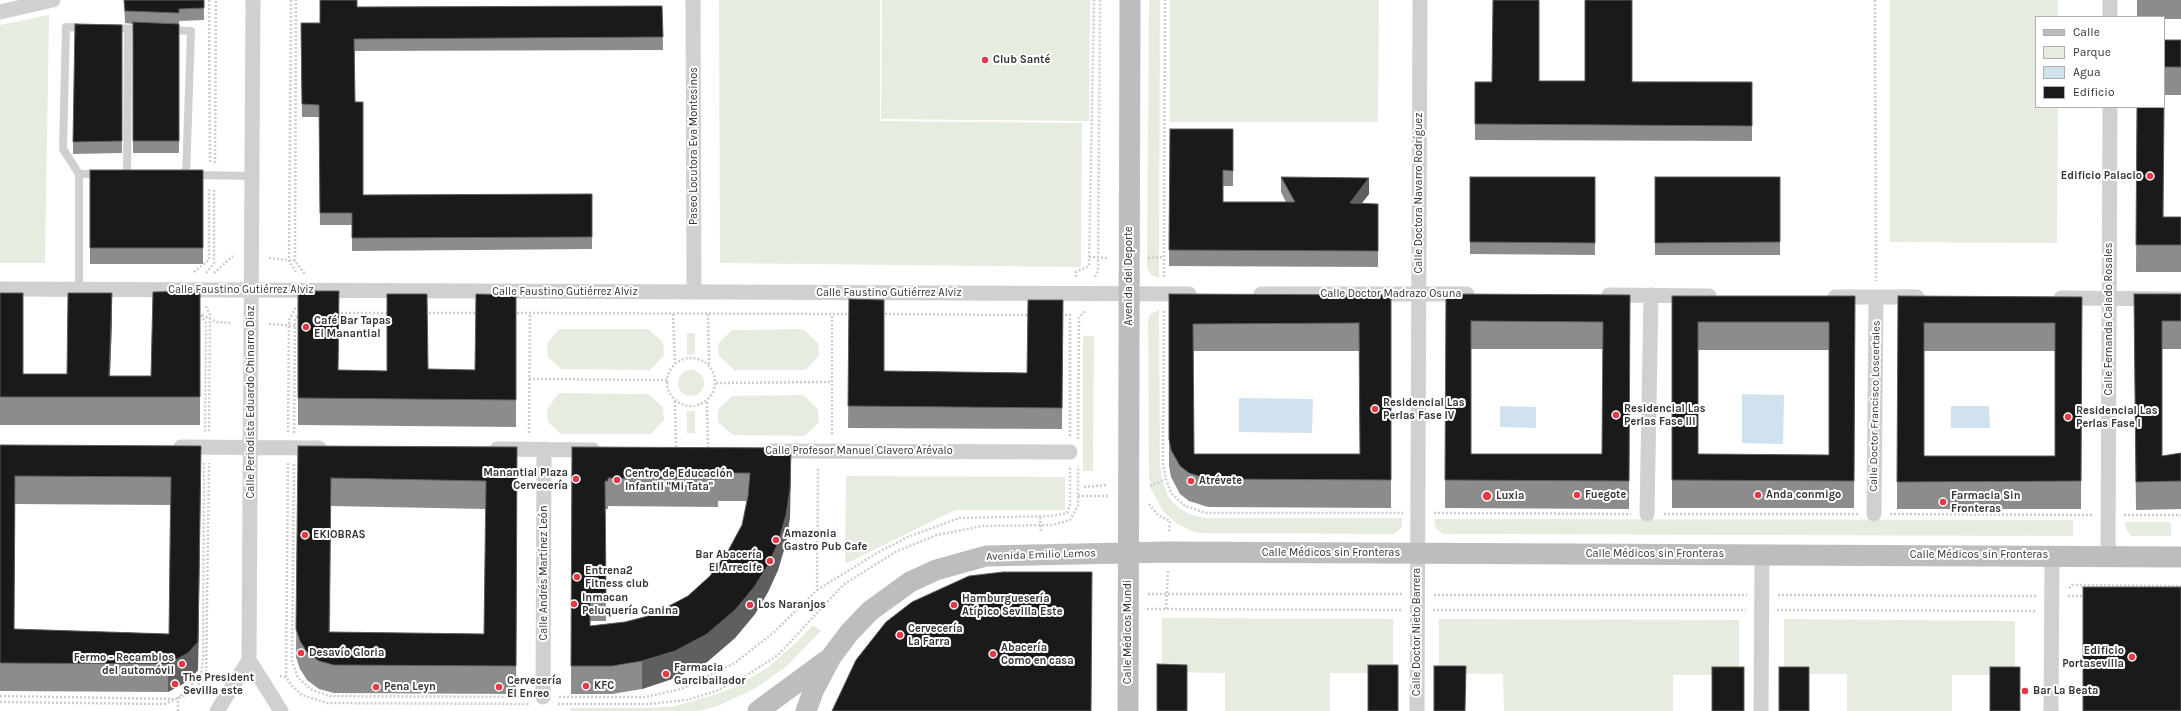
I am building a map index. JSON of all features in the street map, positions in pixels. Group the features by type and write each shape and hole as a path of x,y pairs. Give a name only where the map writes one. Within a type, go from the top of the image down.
{"street":[{"path":"0,12 53,0"},
{"name":"Calle Periodista Eduardo Chinarro Diaz","path":"249,660 254,0"},
{"name":"Paseo Locutora Eva Montesinos","path":"693,0 694,292"},
{"name":"Avenida del Deporte","path":"1129,552 1130,0"},
{"name":"Calle Doctora Navarro Rodríguez","path":"1417,553 1420,0"},
{"path":"2110,0 2110,16"},
{"name":"Calle Fernanda Calado Rosales","path":"2108,556 2110,108"},
{"name":"Calle Faustino Gutiérrez Alviz","path":"0,289 1129,295"},
{"path":"1129,295 1203,294"},
{"name":"Calle Doctor Madrazo Osuna","path":"1243,294 1481,294"},
{"path":"1597,295 1721,296"},
{"path":"1647,514 1651,296"},
{"path":"1822,297 1932,298"},
{"name":"Calle Doctor Francisco Loscertales","path":"1874,514 1876,297"},
{"path":"2044,298 2181,299"},
{"path":"165,447 333,448"},
{"path":"482,449 607,450"},
{"name":"Calle Andrés Martínez León","path":"542,701 544,449"},
{"name":"Calle Profesor Manuel Clavero Arévalo","path":"755,450 1076,452"},
{"name":"Calle Médicos sin Fronteras","path":"1129,552 2052,555 2181,557"},
{"name":"Calle Médicos Mundi","path":"1128,711 1129,552"},
{"name":"Avenida Emilio Lemos","path":"806,711 814,689 831,657 854,628 889,596 910,582 936,570 986,556 1129,552"},
{"name":"Calle Doctor Nieto Barrera","path":"1417,553 1417,711"},
{"path":"1761,711 1762,554"},
{"path":"2052,555 2056,601 2052,711"},
{"path":"758,711 831,657"},
{"path":"216,711 249,660 280,711"}],"lane":[{"path":"79,289 79,174 62,149 66,27 191,31 183,175 253,176"},
{"path":"79,174 123,174 128,29"}],"path":[{"path":"209,0 210,167"},
{"path":"216,0 214,263 203,276 211,276 232,256"},
{"path":"291,0 289,261 299,278"},
{"path":"296,0 295,261 307,276"},
{"path":"1076,272 1089,266 1094,0"},
{"path":"1091,283 1098,270 1100,0"},
{"path":"1164,278 1165,0"},
{"path":"1875,0 1876,297"},
{"path":"197,276 191,275 203,267 209,260 210,188"},
{"path":"1089,257 1109,258"},
{"path":"1147,258 1164,257"},
{"path":"269,258 295,261"},
{"path":"0,696 165,700 178,698 201,675 203,659 210,319 203,301"},
{"path":"299,301 289,320 292,661 298,678 312,690 330,696 648,704 687,700 716,691 741,679 778,655 843,585 896,551 937,535 982,526 1052,525 1070,520 1078,506 1070,315 1055,315"},
{"path":"302,313 295,318 286,677 292,686 302,695 327,703 542,701 645,697 681,689 735,663 774,632 817,590 896,544 959,518 1040,517 1067,513 1070,505 1076,452 1079,317 1088,309"},
{"path":"1164,310 1163,465 1166,479 1172,492 1185,506 1206,513 2181,515"},
{"path":"197,312 218,322 232,323"},
{"path":"335,313 391,313"},
{"path":"423,313 479,313"},
{"path":"511,313 859,314"},
{"path":"529,449 530,313"},
{"path":"673,314 674,364"},
{"path":"708,314 709,365"},
{"path":"817,590 825,451 832,382 832,314"},
{"path":"874,314 1031,315"},
{"path":"0,702 164,704 191,693 206,676 206,323 201,315"},
{"path":"269,324 295,326"},
{"path":"692,357 702,359 709,365 715,373 716,383 714,393 707,402 696,406 685,406 670,395 666,380 669,371 674,364 683,359 692,357"},
{"path":"529,380 666,380"},
{"path":"716,383 832,382"},
{"path":"675,400 676,450"},
{"path":"707,402 708,450"},
{"path":"1150,486 1166,479"},
{"path":"1084,487 1107,485"},
{"path":"1078,496 1104,496"},
{"path":"1147,499 1158,515 1170,521"},
{"path":"1040,517 1041,533"},
{"path":"1166,609 1168,573"},
{"path":"1147,594 1762,595 2056,601 2072,585 2181,586"},
{"path":"1129,609 1762,610 2056,601 2091,596"},
{"path":"206,676 215,676"},
{"path":"276,676 286,677"},
{"path":"178,698 178,711"}],"green space":[{"path":"719,0 880,0 880,121 1082,123 1081,267 720,263"},
{"name":"Club Santé","path":"882,0 1090,0 1089,121 881,119"},
{"path":"1149,0 1160,0 1159,278 1151,275 1147,267"},
{"path":"1170,0 1379,0 1378,122 1170,122"},
{"path":"1890,0 2058,0 2058,16 2035,16 2035,108 2058,108 2057,243 1890,242"},
{"path":"49,15 45,263 0,263 0,25"},
{"path":"1159,310 1160,465 1162,480 1168,496 1176,506 1189,514 1205,518 1402,518 1402,526 1398,531 1393,534 1203,533 1191,531 1176,523 1163,511 1151,489 1149,479 1148,320 1150,314"},
{"path":"559,329 648,329 663,342 664,355 650,370 561,369 548,357 547,344"},
{"path":"803,329 818,343 819,355 806,370 734,370 719,356 718,344 732,330"},
{"path":"687,333 695,333 695,354 687,355"},
{"path":"1083,336 1094,336 1093,471 1083,471"},
{"path":"691,370 700,374 704,383 700,392 691,396 682,392 678,383 682,374"},
{"path":"559,393 648,394 663,407 664,420 651,434 561,434 548,422 547,409"},
{"path":"803,395 818,409 819,422 805,436 733,435 718,422 718,410 732,396"},
{"path":"687,411 695,411 695,433 687,433"},
{"path":"846,476 1065,477 1065,510 955,510 845,564"},
{"path":"1434,519 2073,520 2073,536 1443,534 1436,529"},
{"path":"2125,522 2171,522 2171,536 2131,536 2126,529"},
{"path":"1162,618 1393,619 1393,673 1330,673 1330,711 1225,711 1225,673 1162,672"},
{"path":"1439,619 1739,620 1739,675 1673,675 1673,711 1504,711 1503,674 1439,673"},
{"path":"1784,619 2015,621 2015,675 1952,675 1952,711 1847,711 1847,674 1784,674"},
{"path":"813,625 821,631 787,666 756,688 718,706 699,711 570,711 570,708 649,708 675,706 717,694 735,687 767,668 799,640"}],"water":[{"path":"1742,394 1784,395 1783,444 1742,443"},
{"path":"1239,398 1313,399 1312,433 1239,432"},
{"path":"1500,406 1536,407 1536,428 1500,427"},
{"path":"1951,406 1989,406 1990,428 1951,428"}],"building":[{"path":"124,0 204,0 204,8 179,9 179,13 125,11"},
{"path":"320,0 357,0 357,7 662,6 663,37 354,39 355,102 363,102 363,195 592,194 592,237 352,238 352,213 320,213 319,105 302,104 301,23 320,23"},
{"path":"1493,0 1539,0 1539,81 1585,81 1585,0 1632,0 1632,82 1752,82 1752,126 1475,124 1475,82 1492,82"},
{"path":"133,22 179,24 179,141 133,141"},
{"path":"75,24 122,25 122,141 73,142"},
{"path":"2165,40 2181,40 2181,67 2165,67"},
{"name":"Edificio Palacio","path":"2137,108 2164,108 2163,217 2181,217 2181,245 2136,245"},
{"path":"1170,129 1233,129 1233,171 1223,170 1223,202 1295,202 1281,177 1369,178 1350,203 1378,204 1378,251 1169,250"},
{"path":"90,170 203,170 203,248 90,248"},
{"path":"1470,177 1595,177 1595,243 1470,242"},
{"path":"1655,177 1780,177 1780,242 1655,243"},
{"path":"200,291 200,397 0,397 0,293 23,293 23,374 67,374 68,293 112,293 109,376 151,376 153,292"},
{"path":"298,291 339,291 338,370 387,371 387,294 427,294 428,369 475,370 476,294 516,295 516,400 298,398"},
{"path":"1169,294 1391,295 1391,480 1208,479 1189,473 1180,466 1171,450 1169,439","holes":["1359,323 1360,454 1194,454 1193,324"]},
{"path":"1446,294 1630,295 1629,481 1445,480","holes":["1471,321 1603,322 1602,454 1471,454"]},
{"path":"2134,294 2181,294 2181,321 2162,321 2162,456 2181,453 2181,481 2136,482"},
{"path":"1672,296 1855,296 1854,481 1672,480","holes":["1698,322 1829,322 1829,455 1698,454"]},
{"path":"1898,296 2082,297 2081,481 1897,482","holes":["1924,323 2055,323 2055,456 1924,456"]},
{"path":"849,299 884,300 884,371 1027,373 1028,300 1063,300 1062,408 848,406"},
{"path":"0,445 201,446 198,642 188,653 168,664 0,663","holes":["15,476 171,477 169,634 14,629"]},
{"path":"298,446 517,447 516,666 334,665 319,661 307,652 300,641 296,629","holes":["331,478 486,481 484,634 329,632"]},
{"path":"572,447 791,448 790,489 786,515 778,543 768,565 755,586 735,610 707,634 675,651 642,661 612,666 571,666","holes":["718,473 750,473 748,496 742,525 728,551 710,576 688,596 652,615 625,622 590,626 590,594 606,593 605,481 608,481 608,478 718,479"]},
{"path":"1003,572 1092,572 1091,711 832,711 856,660 886,622 912,602 969,576"},
{"name":"Edificio Portasevilla","path":"2083,587 2181,587 2181,711 2083,711"},
{"path":"1157,664 1187,665 1187,711 1157,711"},
{"path":"1368,665 1398,665 1398,711 1368,711"},
{"path":"1434,666 1466,666 1465,711 1434,711"},
{"path":"1712,667 1744,667 1744,711 1712,711"},
{"path":"1779,667 1809,667 1809,711 1779,711"},
{"path":"1990,667 2020,667 2020,711 1990,711"}],"place":[{"name":"Club Santé","path":"985,60"},
{"name":"Edificio Palacio","path":"2150,176"},
{"name":"Café Bar Tapas El Manantial","path":"306,327"},
{"name":"Residencial Las Perlas Fase IV","path":"1375,409"},
{"name":"Residencial Las Perlas Fase III","path":"1616,415"},
{"name":"Residencial Las Perlas Fase I","path":"2068,417"},
{"name":"Manantial Plaza Cervecería","path":"576,479"},
{"name":"Centro de Educación Infantil \"Mi Tata\"","path":"617,480"},
{"name":"Atrévete","path":"1191,481"},
{"name":"Fuegote","path":"1577,495"},
{"name":"Anda conmigo","path":"1758,495"},
{"name":"Luxia","path":"1487,496"},
{"name":"Farmacia Sin Fronteras","path":"1943,502"},
{"name":"EKIOBRAS","path":"305,535"},
{"name":"Amazonia Gastro Pub Cafe","path":"776,540"},
{"name":"Bar Abacería El Arrecife","path":"770,561"},
{"name":"Entrena2 Fitness club","path":"577,577"},
{"name":"Inmacan Peluquería Canina","path":"574,604"},
{"name":"Los Naranjos","path":"750,605"},
{"name":"Hamburguesería Atípico Sevilla Este","path":"954,605"},
{"name":"Cervecería La Farra","path":"900,635"},
{"name":"Desavío Gloria","path":"301,653"},
{"name":"Abacería Como en casa","path":"993,654"},
{"name":"Edificio Portasevilla","path":"2132,657"},
{"name":"Fermo - Recambios del automóvil","path":"182,664"},
{"name":"Farmacia Garcibailador","path":"666,674"},
{"name":"The President Sevilla este","path":"175,684"},
{"name":"KFC","path":"586,686"},
{"name":"Pena Leyn","path":"376,687"},
{"name":"Cervecería El Enreo","path":"499,687"},
{"name":"Bar La Beata","path":"2025,691"}]}
